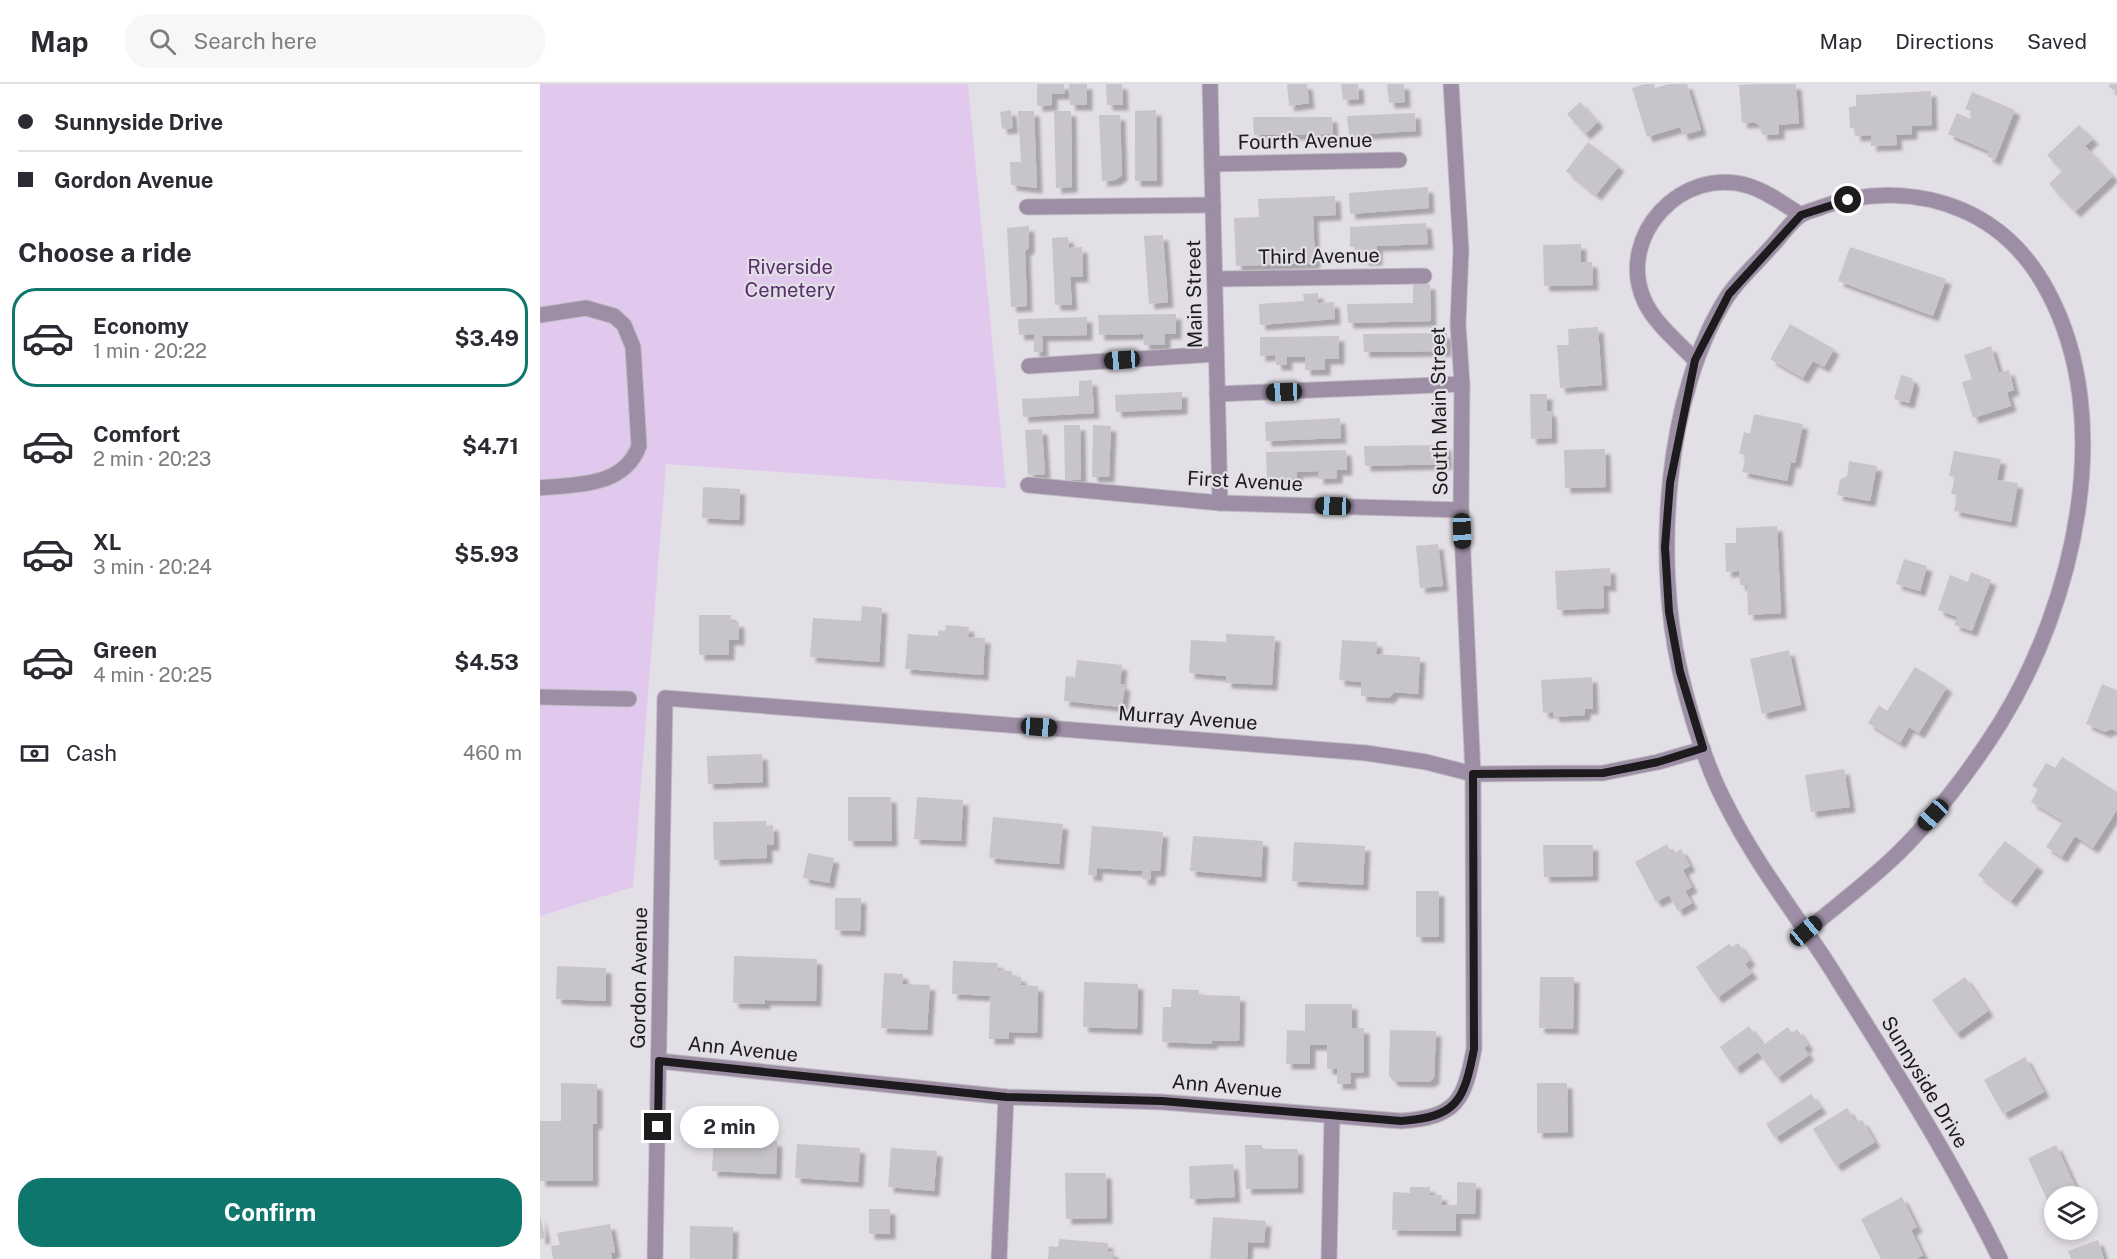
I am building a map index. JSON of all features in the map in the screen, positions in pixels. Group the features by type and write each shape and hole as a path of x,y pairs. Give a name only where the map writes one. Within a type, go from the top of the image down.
{"street":[{"name":"Main Street","path":"1210,84 1220,503"},
{"name":"South Main Street","path":"1451,84 1461,249 1458,324 1462,384 1461,510 1473,774"},
{"name":"Fourth Avenue","path":"1212,164 1399,160"},
{"path":"1695,360 1664,327 1645,302 1637,258 1642,239 1654,219 1671,199 1694,187 1720,184 1748,186 1801,215"},
{"name":"Sunnyside Drive","path":"1806,931 1893,858 1933,815 2001,722 2034,658 2055,603 2071,549 2080,501 2083,412 2076,363 2064,320 2036,272 2019,250 1993,226 1961,209 1928,200 1899,196 1864,197 1832,204 1801,215 1729,294 1695,360 1670,483 1665,547 1671,622 1680,672 1703,748 1727,807 1806,931 1900,1077 1967,1190 2000,1259"},
{"path":"1026,207 1213,205"},
{"name":"Third Avenue","path":"1215,279 1424,276"},
{"path":"540,315 586,308 614,316 624,325 633,347 639,446 635,457 615,475 598,481 540,488"},
{"path":"1029,366 1216,354"},
{"path":"1217,394 1462,384"},
{"name":"First Avenue","path":"1028,485 1220,503 1461,510"},
{"path":"540,697 629,699"},
{"name":"Murray Avenue","path":"665,698 1366,753 1426,762 1473,774 1603,773 1658,762 1703,748"},
{"name":"Gordon Avenue","path":"656,1259 665,698"},
{"name":"Ann Avenue","path":"659,1061 1006,1097 1162,1101 1401,1121 1426,1119 1452,1107 1466,1088 1474,1049 1473,774"},
{"path":"999,1259 1006,1097"},
{"path":"1329,1259 1332,1116"}],"green space":[{"name":"Riverside Cemetery","path":"540,84 968,84 1006,488 666,464 633,887 540,916"}],"building":[{"path":"1037,84 1064,84 1065,94 1052,94 1052,105 1037,106"},
{"path":"1069,84 1087,84 1087,105 1070,105"},
{"path":"1106,84 1122,84 1123,105 1107,105"},
{"path":"1287,84 1307,84 1309,103 1289,106"},
{"path":"1341,84 1358,84 1359,99 1343,100"},
{"path":"1387,84 1404,84 1405,102 1389,103"},
{"path":"1654,84 1655,88 1669,84 1687,84 1701,130 1683,135 1680,127 1647,137 1632,88"},
{"path":"1796,84 1799,123 1779,125 1779,134 1762,135 1761,127 1754,122 1742,123 1739,85"},
{"path":"2110,84 2117,84 2117,92 2109,87"},
{"path":"1931,91 1932,125 1912,126 1912,134 1896,135 1897,145 1871,146 1871,135 1855,136 1855,128 1850,128 1849,107 1856,106 1856,95"},
{"path":"1972,92 2015,110 1995,160 1987,156 1989,151 1948,134 1957,113 1970,119 1973,112 1965,109"},
{"path":"1580,102 1598,122 1585,134 1567,114"},
{"path":"1011,110 1013,128 1002,129 1000,112"},
{"path":"1156,110 1157,181 1135,181 1135,111"},
{"path":"1018,111 1034,111 1037,188 1011,185 1010,162 1021,162"},
{"path":"1054,111 1071,111 1072,187 1056,188"},
{"path":"1415,113 1416,131 1349,135 1347,116"},
{"path":"1099,115 1120,115 1122,175 1115,180 1102,181"},
{"path":"1253,117 1332,117 1333,134 1254,135"},
{"path":"2079,125 2093,139 2085,146 2113,176 2075,212 2049,184 2062,171 2047,155"},
{"path":"1588,142 1619,166 1596,195 1566,171"},
{"path":"1428,187 1429,208 1350,214 1349,193"},
{"path":"1335,196 1336,215 1313,216 1315,263 1236,266 1234,218 1259,217 1258,199"},
{"path":"1426,223 1428,244 1377,246 1377,260 1363,260 1363,256 1357,257 1356,247 1350,247 1350,227"},
{"path":"1029,226 1029,248 1025,251 1027,306 1011,307 1007,228"},
{"path":"1163,235 1168,302 1149,304 1144,236"},
{"path":"1068,237 1069,248 1082,247 1083,277 1070,277 1072,305 1055,305 1052,238"},
{"path":"1581,244 1581,262 1592,262 1593,285 1544,286 1543,245"},
{"path":"1850,247 1946,279 1933,316 1838,281"},
{"path":"1413,284 1430,284 1431,321 1348,323 1347,304 1413,303"},
{"path":"1318,293 1318,303 1334,302 1335,319 1260,325 1259,304 1304,301 1303,294"},
{"path":"1176,314 1176,334 1165,334 1165,345 1144,345 1143,334 1099,335 1098,315"},
{"path":"1087,317 1087,335 1042,336 1043,352 1034,352 1034,334 1019,335 1018,319"},
{"path":"1790,324 1834,349 1824,367 1813,361 1803,378 1770,359"},
{"path":"1598,327 1602,385 1560,388 1557,345 1569,345 1568,329"},
{"path":"1447,333 1446,351 1364,352 1363,334"},
{"path":"1339,336 1339,359 1325,359 1325,370 1305,370 1305,357 1287,357 1287,365 1276,365 1275,355 1260,356 1260,337"},
{"path":"1991,346 1999,373 2009,370 2014,390 2007,392 2011,406 1973,418 1962,382 1972,379 1964,355"},
{"path":"1901,375 1912,378 1914,384 1909,403 1894,399"},
{"path":"1092,380 1094,413 1023,417 1022,399 1079,396 1079,381"},
{"path":"1182,392 1182,409 1116,412 1115,395"},
{"path":"1530,394 1547,394 1547,411 1551,411 1552,438 1531,439"},
{"path":"1754,414 1803,424 1795,463 1791,462 1787,481 1742,472 1746,455 1739,454 1744,432 1750,434"},
{"path":"1340,418 1341,438 1266,441 1265,422"},
{"path":"1064,425 1080,425 1081,480 1065,480"},
{"path":"1093,425 1111,426 1109,477 1092,477"},
{"path":"1042,429 1045,474 1028,475 1025,430"},
{"path":"1446,445 1447,464 1365,466 1364,446"},
{"path":"1605,449 1606,487 1565,488 1564,450"},
{"path":"1346,450 1347,470 1337,470 1337,478 1318,479 1318,471 1297,472 1297,478 1267,479 1266,452"},
{"path":"1954,451 2001,459 1997,480 2018,483 2011,522 1954,511 1957,495 1951,494 1955,477 1949,476"},
{"path":"1849,461 1877,466 1870,501 1837,495 1840,480 1847,476"},
{"path":"703,487 740,489 739,520 702,518"},
{"path":"1777,526 1781,613 1748,615 1747,585 1740,585 1739,571 1726,572 1725,543 1736,543 1736,528"},
{"path":"1438,544 1443,586 1420,588 1416,546"},
{"path":"1904,559 1927,566 1920,591 1896,584"},
{"path":"1610,568 1611,586 1603,586 1604,608 1557,610 1555,571"},
{"path":"1971,572 1991,580 1972,631 1954,625 1957,617 1938,610 1950,575 1968,582"},
{"path":"862,606 882,608 879,662 810,657 813,618 861,621"},
{"path":"699,615 731,615 731,622 739,622 739,640 729,640 729,655 699,655"},
{"path":"946,625 969,627 968,637 985,638 983,675 905,669 908,634 938,636 938,630 945,631"},
{"path":"1226,634 1275,636 1272,685 1226,683 1226,676 1189,673 1191,640 1226,642"},
{"path":"1342,640 1377,642 1376,654 1420,657 1418,694 1394,692 1389,698 1361,696 1361,682 1339,680"},
{"path":"1789,650 1801,705 1762,714 1750,659"},
{"path":"1077,660 1122,665 1120,684 1125,685 1122,707 1064,701 1066,676 1075,677"},
{"path":"1915,667 1947,687 1919,733 1909,727 1900,743 1868,723 1879,705 1887,711"},
{"path":"1592,677 1593,709 1585,709 1585,715 1554,717 1553,712 1543,713 1541,680"},
{"path":"2102,684 2117,690 2117,732 2111,729 2105,732 2086,724"},
{"path":"762,754 763,782 708,784 707,756"},
{"path":"2062,757 2117,792 2117,810 2093,848 2075,836 2062,857 2046,847 2063,821 2031,802 2038,789 2032,786 2046,763 2055,768"},
{"path":"1844,769 1850,807 1811,812 1805,775"},
{"path":"848,797 891,797 892,841 848,841"},
{"path":"917,797 963,800 961,841 914,839"},
{"path":"993,817 1063,824 1059,864 989,858"},
{"path":"766,821 766,826 773,825 774,845 767,845 767,858 714,860 713,822"},
{"path":"1092,826 1163,832 1160,871 1151,871 1150,880 1142,879 1143,871 1097,868 1097,876 1088,875"},
{"path":"1193,836 1263,841 1261,877 1190,871"},
{"path":"2005,841 2038,866 2011,901 1978,875"},
{"path":"1294,842 1365,846 1363,885 1292,881"},
{"path":"1667,844 1672,854 1681,849 1690,866 1683,870 1692,887 1685,891 1692,903 1678,911 1669,895 1656,902 1635,862"},
{"path":"1543,845 1593,845 1593,876 1544,877"},
{"path":"808,853 834,858 829,883 803,878"},
{"path":"1416,891 1439,891 1439,937 1416,937"},
{"path":"835,898 861,898 860,931 835,930"},
{"path":"1738,943 1750,960 1745,964 1752,973 1717,998 1696,967 1729,944 1732,947"},
{"path":"734,956 817,959 816,1001 765,1000 765,1004 733,1003"},
{"path":"953,961 998,963 997,970 1012,971 1012,976 1021,977 1021,985 1038,986 1037,1033 1009,1032 1009,1039 989,1039 990,996 952,994"},
{"path":"557,966 606,968 606,1001 556,999"},
{"path":"884,973 903,974 902,984 930,985 927,1030 881,1028"},
{"path":"1540,977 1574,977 1573,1029 1539,1028"},
{"path":"1965,977 1988,1011 1956,1034 1932,1000"},
{"path":"1084,982 1138,984 1137,1029 1083,1027"},
{"path":"1172,989 1199,990 1199,995 1240,996 1239,1041 1212,1041 1212,1044 1162,1042 1163,1007 1171,1007"},
{"path":"1305,1004 1352,1004 1352,1028 1364,1028 1364,1072 1350,1073 1351,1084 1337,1084 1337,1069 1327,1069 1327,1045 1310,1045 1310,1064 1286,1064 1287,1030 1305,1031"},
{"path":"1749,1026 1763,1045 1788,1027 1792,1033 1797,1029 1808,1045 1804,1048 1809,1055 1777,1078 1758,1052 1735,1069 1720,1047"},
{"path":"1390,1030 1436,1031 1434,1078 1429,1082 1393,1081 1389,1075"},
{"path":"2025,1057 2044,1092 2003,1114 1984,1080"},
{"path":"561,1083 597,1084 597,1124 593,1124 593,1181 540,1181 540,1121 561,1121"},
{"path":"1537,1083 1567,1083 1568,1132 1537,1133"},
{"path":"1811,1094 1821,1108 1775,1138 1766,1124"},
{"path":"1847,1108 1856,1123 1862,1120 1875,1142 1836,1166 1813,1129"},
{"path":"714,1134 757,1136 759,1140 777,1141 776,1174 712,1171"},
{"path":"797,1144 860,1148 858,1182 795,1178"},
{"path":"1245,1145 1261,1145 1264,1149 1298,1149 1298,1188 1246,1189"},
{"path":"2056,1145 2075,1186 2044,1186 2044,1193 2028,1158"},
{"path":"891,1148 937,1151 934,1191 888,1187"},
{"path":"1233,1164 1235,1197 1190,1199 1189,1166"},
{"path":"1065,1173 1106,1173 1107,1218 1066,1219"},
{"path":"1457,1182 1476,1183 1475,1214 1456,1214 1456,1231 1392,1230 1393,1192 1410,1193 1410,1187 1430,1187 1430,1195 1442,1195 1441,1205 1457,1205"},
{"path":"1902,1197 1917,1227 1911,1230 1923,1255 1916,1259 1881,1259 1861,1219"},
{"path":"869,1209 890,1209 890,1234 869,1234"},
{"path":"540,1215 545,1238 540,1239"},
{"path":"1213,1217 1266,1221 1264,1243 1248,1242 1247,1259 1210,1259"},
{"path":"610,1224 615,1252 611,1253 612,1259 553,1259 551,1246 560,1245 557,1233"},
{"path":"690,1226 733,1227 732,1259 690,1259"},
{"path":"1059,1239 1108,1243 1107,1251 1113,1252 1113,1259 1048,1259 1049,1246 1058,1247"},
{"path":"2098,1240 2104,1259 2071,1259 2068,1251"}],"route":[{"path":"658,1127 659,1061 1006,1097 1162,1101 1401,1121 1426,1119 1452,1107 1466,1088 1474,1049 1473,774 1603,773 1658,762 1703,748 1680,672 1669,612 1665,547 1670,483 1695,360 1729,294 1801,215 1848,200"}]}
